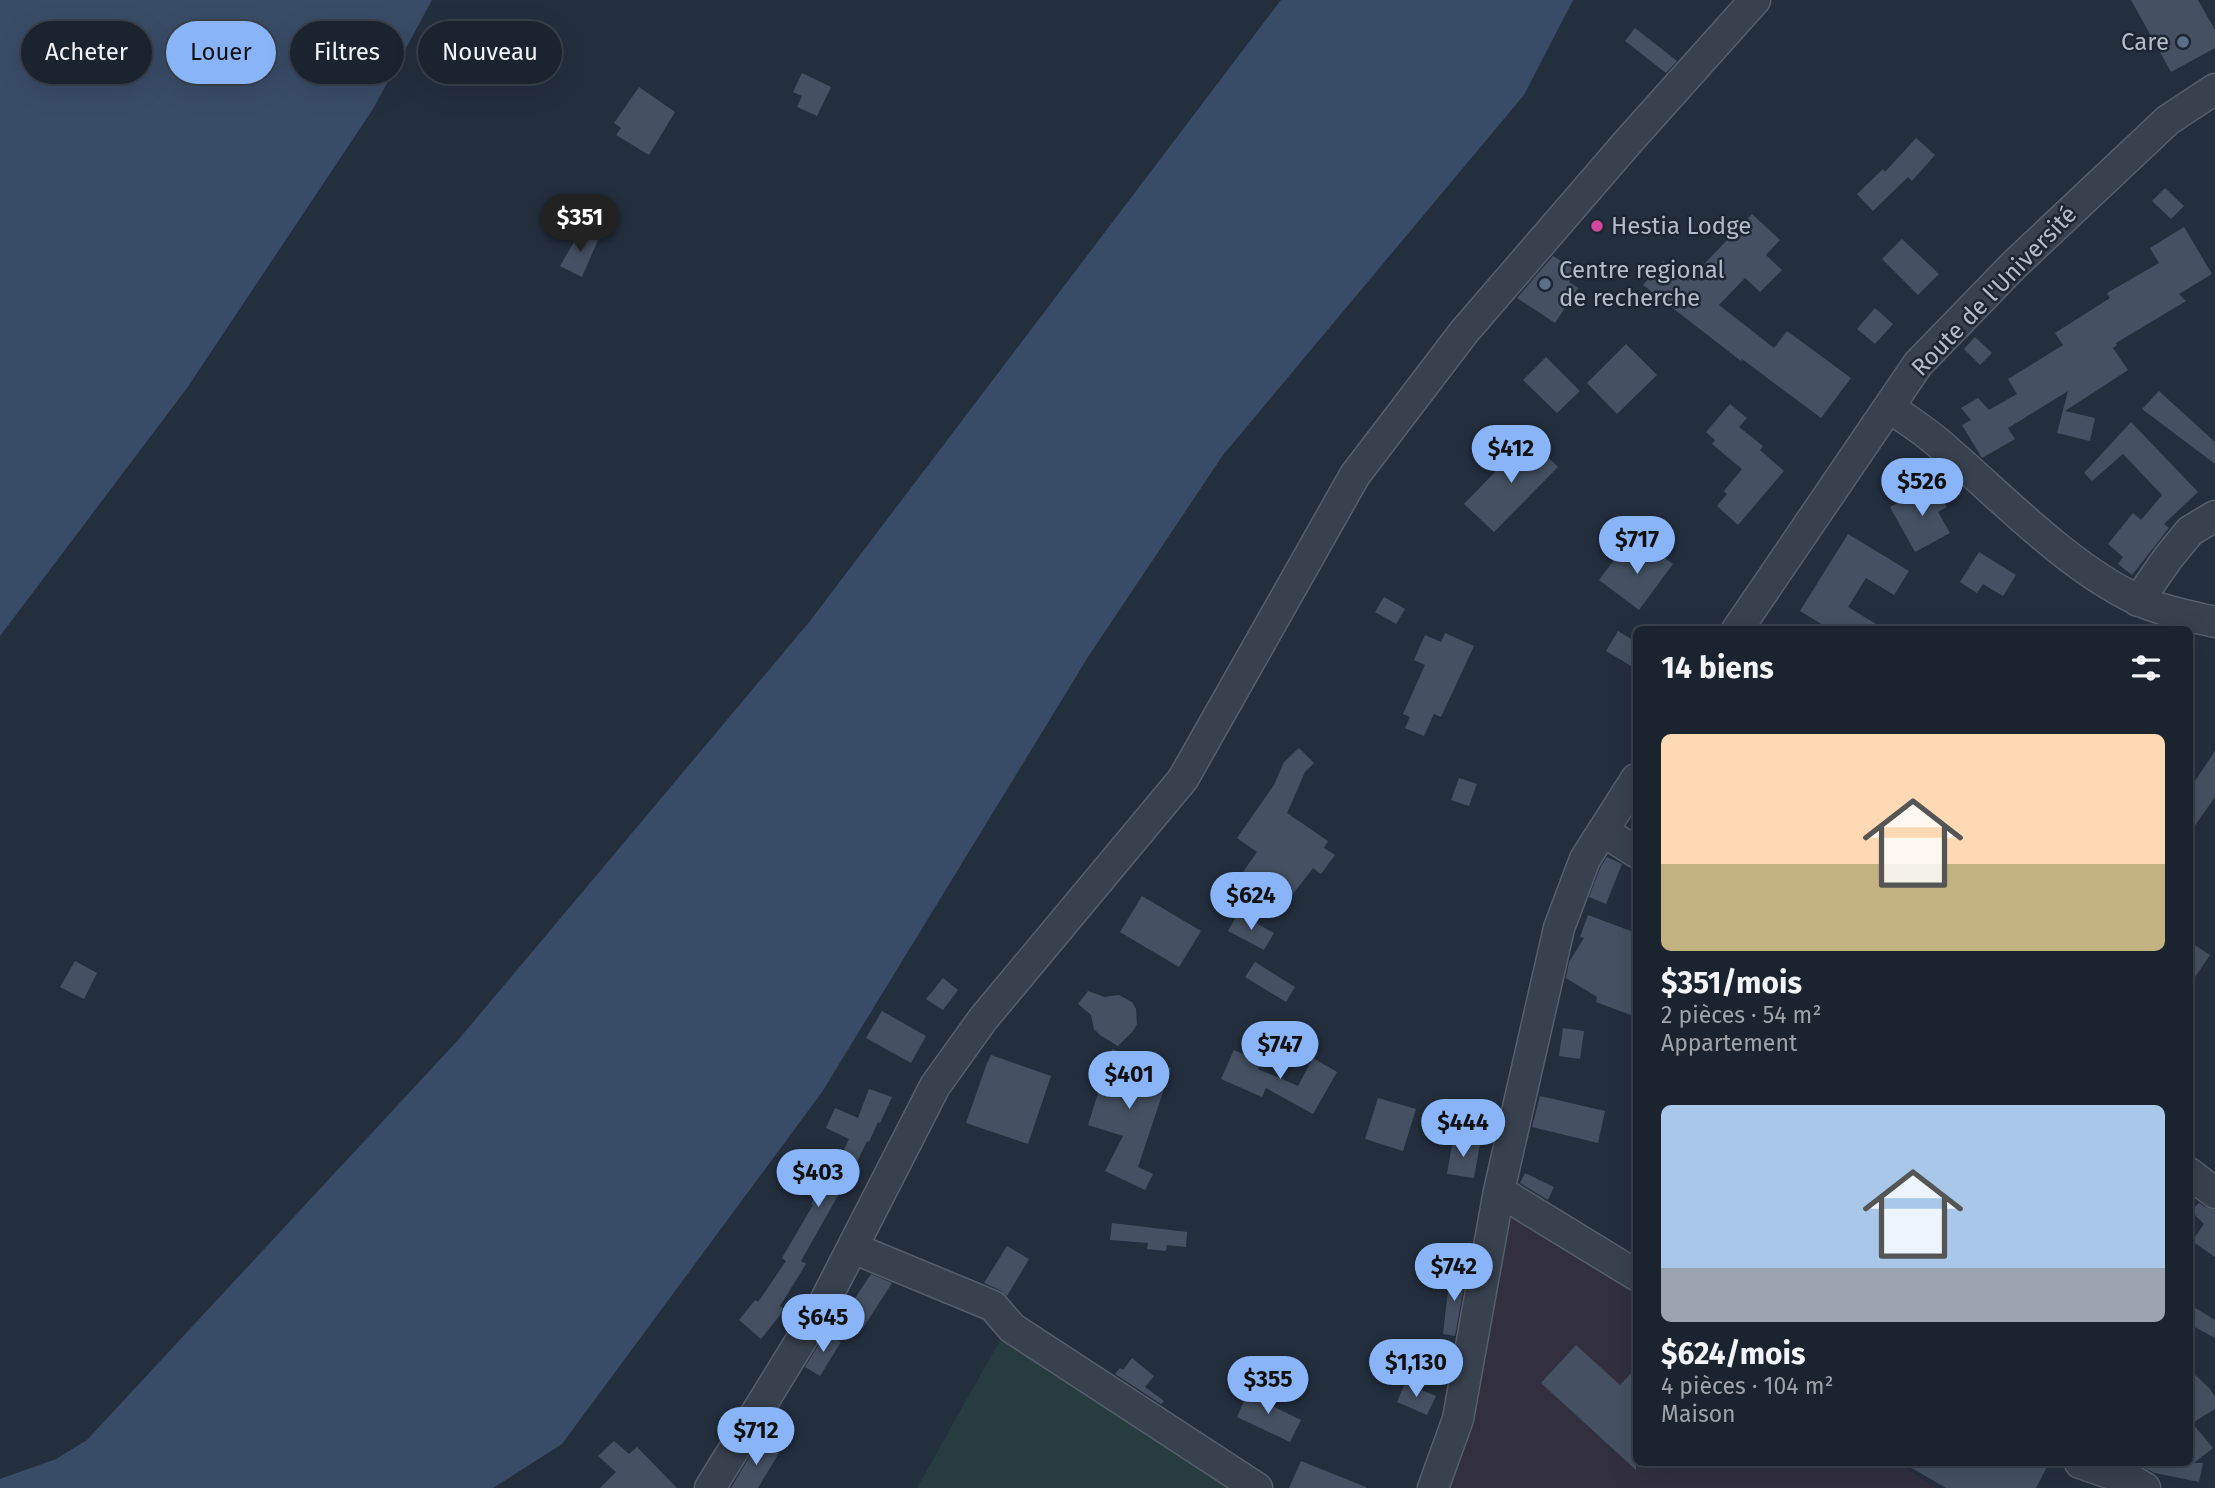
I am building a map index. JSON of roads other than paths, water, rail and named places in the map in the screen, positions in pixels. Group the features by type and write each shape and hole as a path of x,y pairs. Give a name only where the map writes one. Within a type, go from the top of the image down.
{"street":[{"path":"710,1488 824,1303 935,1086 983,1019 1182,779 1355,475 1464,332 1755,0"},
{"name":"Route de l'Université","path":"1740,626 1918,364 2015,264 2168,120 2215,89"},
{"path":"1889,407 1934,439 2058,548 2107,582 2138,600 2215,622"},
{"path":"2138,600 2190,531 2215,516"},
{"path":"1433,1488 1458,1419 1499,1191 1559,928 1585,859 1633,784"},
{"path":"1603,831 1633,850"},
{"path":"2193,1176 2215,1193"},
{"path":"1499,1191 1633,1273"},
{"path":"853,1248 993,1306 1012,1328 1257,1488"},
{"path":"2089,1466 2145,1488"}],"water":[{"path":"0,0 432,0 421,21 418,21 404,52 404,21 290,21 290,84 387,84 373,109 187,388 0,636"},
{"path":"1281,0 1573,0 1524,95 1223,455 1088,657 822,1092 562,1444 493,1488 0,1488 0,1479 56,1459 87,1440 459,1039 810,621"}],"place":[{"name":"Care","path":"2183,42"},
{"name":"Hestia Lodge","path":"1597,226"},
{"name":"Centre regional de recherche","path":"1545,284"}]}
